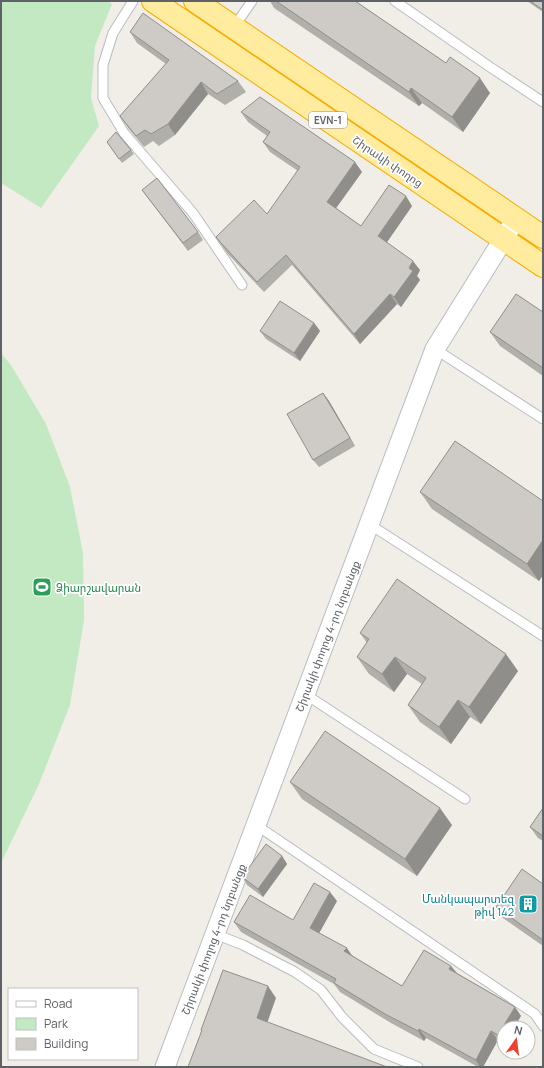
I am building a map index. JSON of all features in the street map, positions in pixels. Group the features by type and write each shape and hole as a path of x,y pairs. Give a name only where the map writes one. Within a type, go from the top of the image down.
{"highway":[{"name":"Շիրակի փողոց","path":"153,1 543,266"},
{"name":"EVN-1","path":"195,1 543,237"}],"street":[{"name":"Շիրակի փողոց 4-րդ նրբանցք","path":"165,1067 435,349 516,219"}],"lane":[{"path":"133,1 113,33 102,65 103,98 124,133 192,213 242,284"},
{"path":"234,27 252,1"},
{"path":"395,1 543,102"},
{"path":"435,349 543,419"},
{"path":"369,524 543,636"},
{"path":"305,694 465,799"},
{"path":"256,825 535,1014 543,1026"},
{"path":"215,934 243,945 295,972 321,990 342,1016 374,1049 418,1067"}],"green space":[{"path":"1,1 108,1 112,4 95,46 91,98 99,126 41,208 1,183"},
{"name":"Ձիարշավարան","path":"1,353 11,365 46,424 70,487 83,553 84,620 70,705 39,784 1,863"}],"building":[{"path":"276,1 355,1 446,63 450,57 480,78 452,117 411,88 409,92"},
{"path":"530,1 543,1 543,10"},
{"path":"143,13 238,81 217,94 201,82 168,124 151,134 145,130 136,136 120,116 169,60 130,32"},
{"path":"260,97 355,162 327,202 361,226 389,185 406,196 378,236 413,261 409,268 413,271 394,297 390,294 354,334 286,255 257,282 216,237 254,200 267,214 300,167 263,142 270,132 241,112"},
{"path":"116,132 131,150 119,159 107,142"},
{"path":"157,178 198,232 183,243 142,190"},
{"path":"516,294 543,312 543,368 490,332"},
{"path":"280,301 314,323 294,353 260,331"},
{"path":"323,393 350,438 313,460 287,414"},
{"path":"455,441 543,501 543,540 527,564 420,492"},
{"path":"397,579 506,654 469,707 458,700 439,727 408,705 426,678 395,657 382,674 357,657 369,639 360,633"},
{"path":"325,731 440,808 405,859 290,782"},
{"path":"543,808 543,836 530,827"},
{"path":"266,844 282,856 258,889 242,877"},
{"name":"Մանկապարտեզ թիվ 142","path":"522,869 543,884 543,940 496,907"},
{"path":"314,883 330,892 310,928 347,948 344,951 402,986 424,950 451,966 449,969 515,1007 507,1020 496,1020 496,1034 491,1031 476,1060 419,1029 418,1031 385,1014 334,983 336,979 234,922 250,895 293,920"},
{"path":"223,970 268,986 257,1018 387,1067 188,1067"}],"place":[{"name":"Ձիարշավարան","path":"42,587"},
{"name":"Մանկապարտեզ թիվ 142","path":"528,904"}]}
